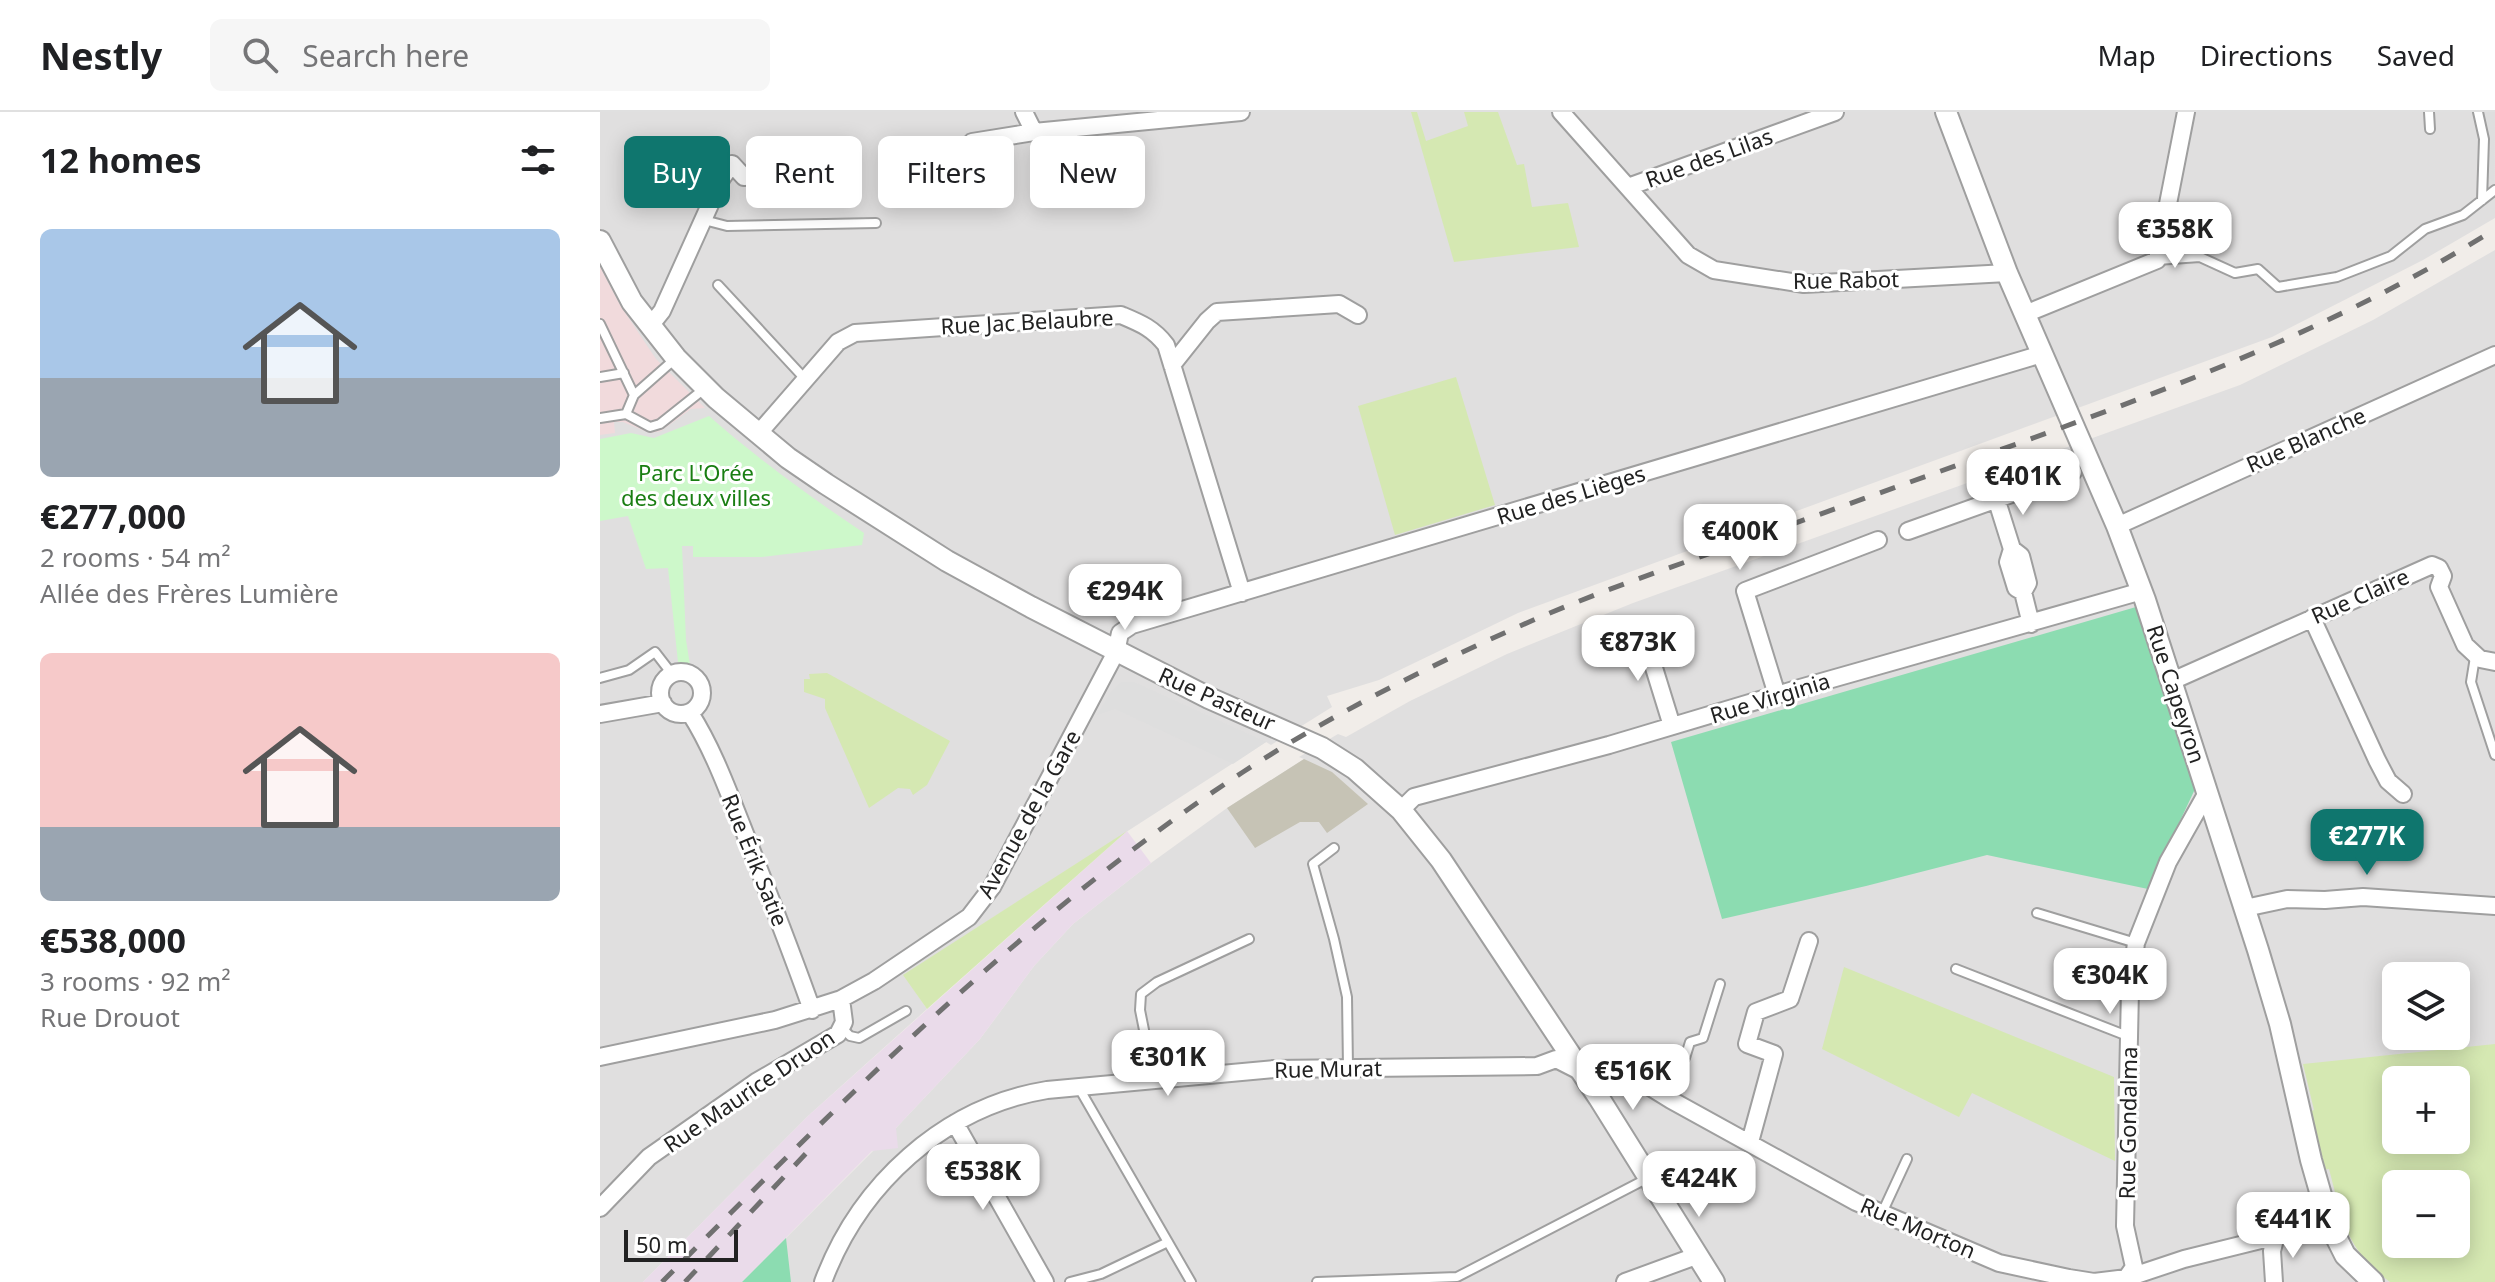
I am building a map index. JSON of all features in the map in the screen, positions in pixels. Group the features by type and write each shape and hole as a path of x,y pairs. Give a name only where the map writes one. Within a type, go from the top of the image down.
{"street":[{"path":"1024,112 1034,132"},
{"path":"1009,136 1241,112"},
{"name":"Rue Rabot","path":"1561,112 1688,255 1714,270 1804,284 2007,273"},
{"name":"Rue des Lilas","path":"1628,187 1835,112"},
{"name":"Rue Capeyron","path":"1946,112 2007,273 2142,591 2280,1024 2311,1160 2329,1223 2345,1255 2373,1282"},
{"path":"2025,314 2157,260 2186,112"},
{"path":"650,326 662,311 722,178 732,164 746,177"},
{"name":"Rue Pasteur","path":"600,241 632,302 676,358 705,389 758,434 826,484 942,559 1116,652 1209,698 1309,741 1355,769 1401,810 1441,860 1599,1098 1714,1282"},
{"path":"1172,365 1217,312 1339,304 1358,315"},
{"name":"Rue Jac Belaubre","path":"758,434 838,342 855,333 1121,315 1145,324 1166,345 1242,593"},
{"name":"Rue des Lièges","path":"1116,652 1120,633 1132,625 2042,354"},
{"name":"Rue Blanche","path":"2117,526 2495,355"},
{"path":"1908,531 2073,472"},
{"path":"1996,498 2012,549 2008,562 2016,588 2023,592 2031,624"},
{"path":"1777,695 1745,591 1878,540"},
{"name":"Rue Claire","path":"2172,681 2432,565 2439,568 2443,576 2439,587 2444,603 2465,645 2476,656"},
{"name":"Rue Virginia","path":"1401,810 1414,797 2142,591"},
{"path":"2312,618 2377,760 2388,781 2403,794"},
{"path":"1642,629 1672,726"},
{"name":"Avenue de la Gare","path":"600,1057 812,1010 874,981 958,926 977,910 992,887 1116,652"},
{"path":"2476,656 2495,662"},
{"path":"687,673 698,681 702,695 690,713 671,712 663,703 660,690 672,674 687,673"},
{"path":"600,714 663,703"},
{"name":"Rue Érik Satie","path":"690,713 731,800 790,946 812,1010"},
{"name":"Rue Gondalma","path":"2125,1280 2134,1267 2125,1226 2130,990 2136,943 2168,862 2208,791"},
{"path":"2245,908 2287,899 2363,897 2495,906"},
{"path":"1750,1142 1774,1054 1747,1044 1756,1012 1790,999 1809,941"},
{"name":"Rue Maurice Druon","path":"600,1208 649,1157 756,1082 838,1034 844,1012 841,999"},
{"name":"Rue Murat","path":"823,1282 847,1228 897,1165 955,1123 1015,1095 1274,1069 1537,1066 1556,1059 1579,1071"},
{"name":"Rue Morton","path":"1579,1071 1603,1083 1621,1077 1637,1079 1856,1202 1999,1263 2071,1280 2125,1280 2276,1235 2329,1223"},
{"path":"955,1123 1045,1282"},
{"path":"2274,1282 2272,1251 2276,1235"},
{"path":"1625,1282 1696,1256"}],"lane":[{"path":"2429,112 2430,129"},
{"path":"2478,112 2484,139 2482,200"},
{"path":"2157,260 2200,257 2235,273 2258,269 2278,287 2337,277 2391,256 2425,229 2463,215 2495,190"},
{"path":"703,220 727,226 876,223"},
{"path":"718,285 805,379"},
{"path":"600,324 634,395"},
{"path":"626,414 634,395 676,358"},
{"path":"600,377 624,373"},
{"path":"600,418 626,414 650,427 660,424 705,389"},
{"path":"600,678 629,670 655,652 672,674"},
{"path":"2476,656 2471,682 2495,755"},
{"path":"1334,848 1313,864 1347,997 1348,1068"},
{"path":"2037,913 2136,943"},
{"path":"1154,1080 1140,1010 1141,994 1157,982 1249,939"},
{"path":"1956,969 2130,1037"},
{"path":"1685,1058 1690,1042 1703,1038 1720,984"},
{"path":"842,1028 850,1036 859,1038 906,1011"},
{"path":"1671,1100 1680,1073"},
{"path":"1079,1088 1191,1282"},
{"path":"1882,1213 1907,1159"},
{"path":"1317,1282 1457,1277 1648,1178"},
{"path":"1070,1282 1101,1274 1168,1242"}],"shaded area":[{"path":"600,112 2495,112 2495,218 2423,260 2272,337 1518,613 1379,680 1327,696 1332,707 1271,745 1266,742 904,975 927,1009 808,1116 643,1282 600,1282"},
{"path":"2483,112 2495,112 2494,182 2486,172 2491,146"},
{"path":"2495,250 2495,1282 742,1282 980,1039 1034,966 1073,924 1227,808 1304,759 1299,757 1338,734 1346,737 1410,701 1507,654 1633,603 2240,385 2373,320"},
{"path":"600,267 620,305 656,359 705,408 691,409 661,431 650,433 623,422 614,422 615,433 600,435"},
{"path":"1121,682 1134,682 1266,742 1233,764 1115,709 1097,715 1110,693"},
{"path":"1304,759 1332,772 1368,804 1327,833 1319,822 1300,822 1255,848 1227,808"},
{"path":"1127,831 1151,863 1073,924 1034,966 980,1039 896,1128 898,1148 872,1151 742,1282 643,1282 808,1116"}],"green space":[{"path":"1411,112 1417,112 1426,141 1468,126 1464,112 1498,112 1517,165 1524,164 1532,207 1568,203 1579,247 1454,262"},
{"path":"1456,377 1495,505 1395,535 1358,406"},
{"name":"Parc L'Orée des deux villes","path":"709,416 785,477 864,533 862,545 762,557 693,557 693,546 682,546 690,665 678,662 668,568 646,569 628,516 600,521 600,439 631,433 654,438"},
{"path":"2136,607 2195,789 2148,889 1987,855 1722,919 1671,742"},
{"path":"827,673 950,741 927,785 913,795 910,789 898,788 869,808 825,708 825,699 804,692 804,679 810,679 809,674"},
{"path":"1127,831 927,1009 903,975"},
{"path":"1844,967 2114,1077 2115,1161 1972,1093 1959,1117 1822,1049"},
{"path":"2495,1044 2495,1282 2390,1282 2375,1270 2348,1232 2329,1169 2323,1170 2311,1111 2314,1110 2303,1064 2437,1050 2470,1050 2470,1047"},
{"path":"786,1238 791,1282 742,1282"}],"railway":[{"path":"662,1282 868,1078 1012,947 1163,827 1243,772 1312,730 1456,655 1579,601 2207,373 2382,293 2495,229"},
{"path":"685,1282 813,1146"}]}
